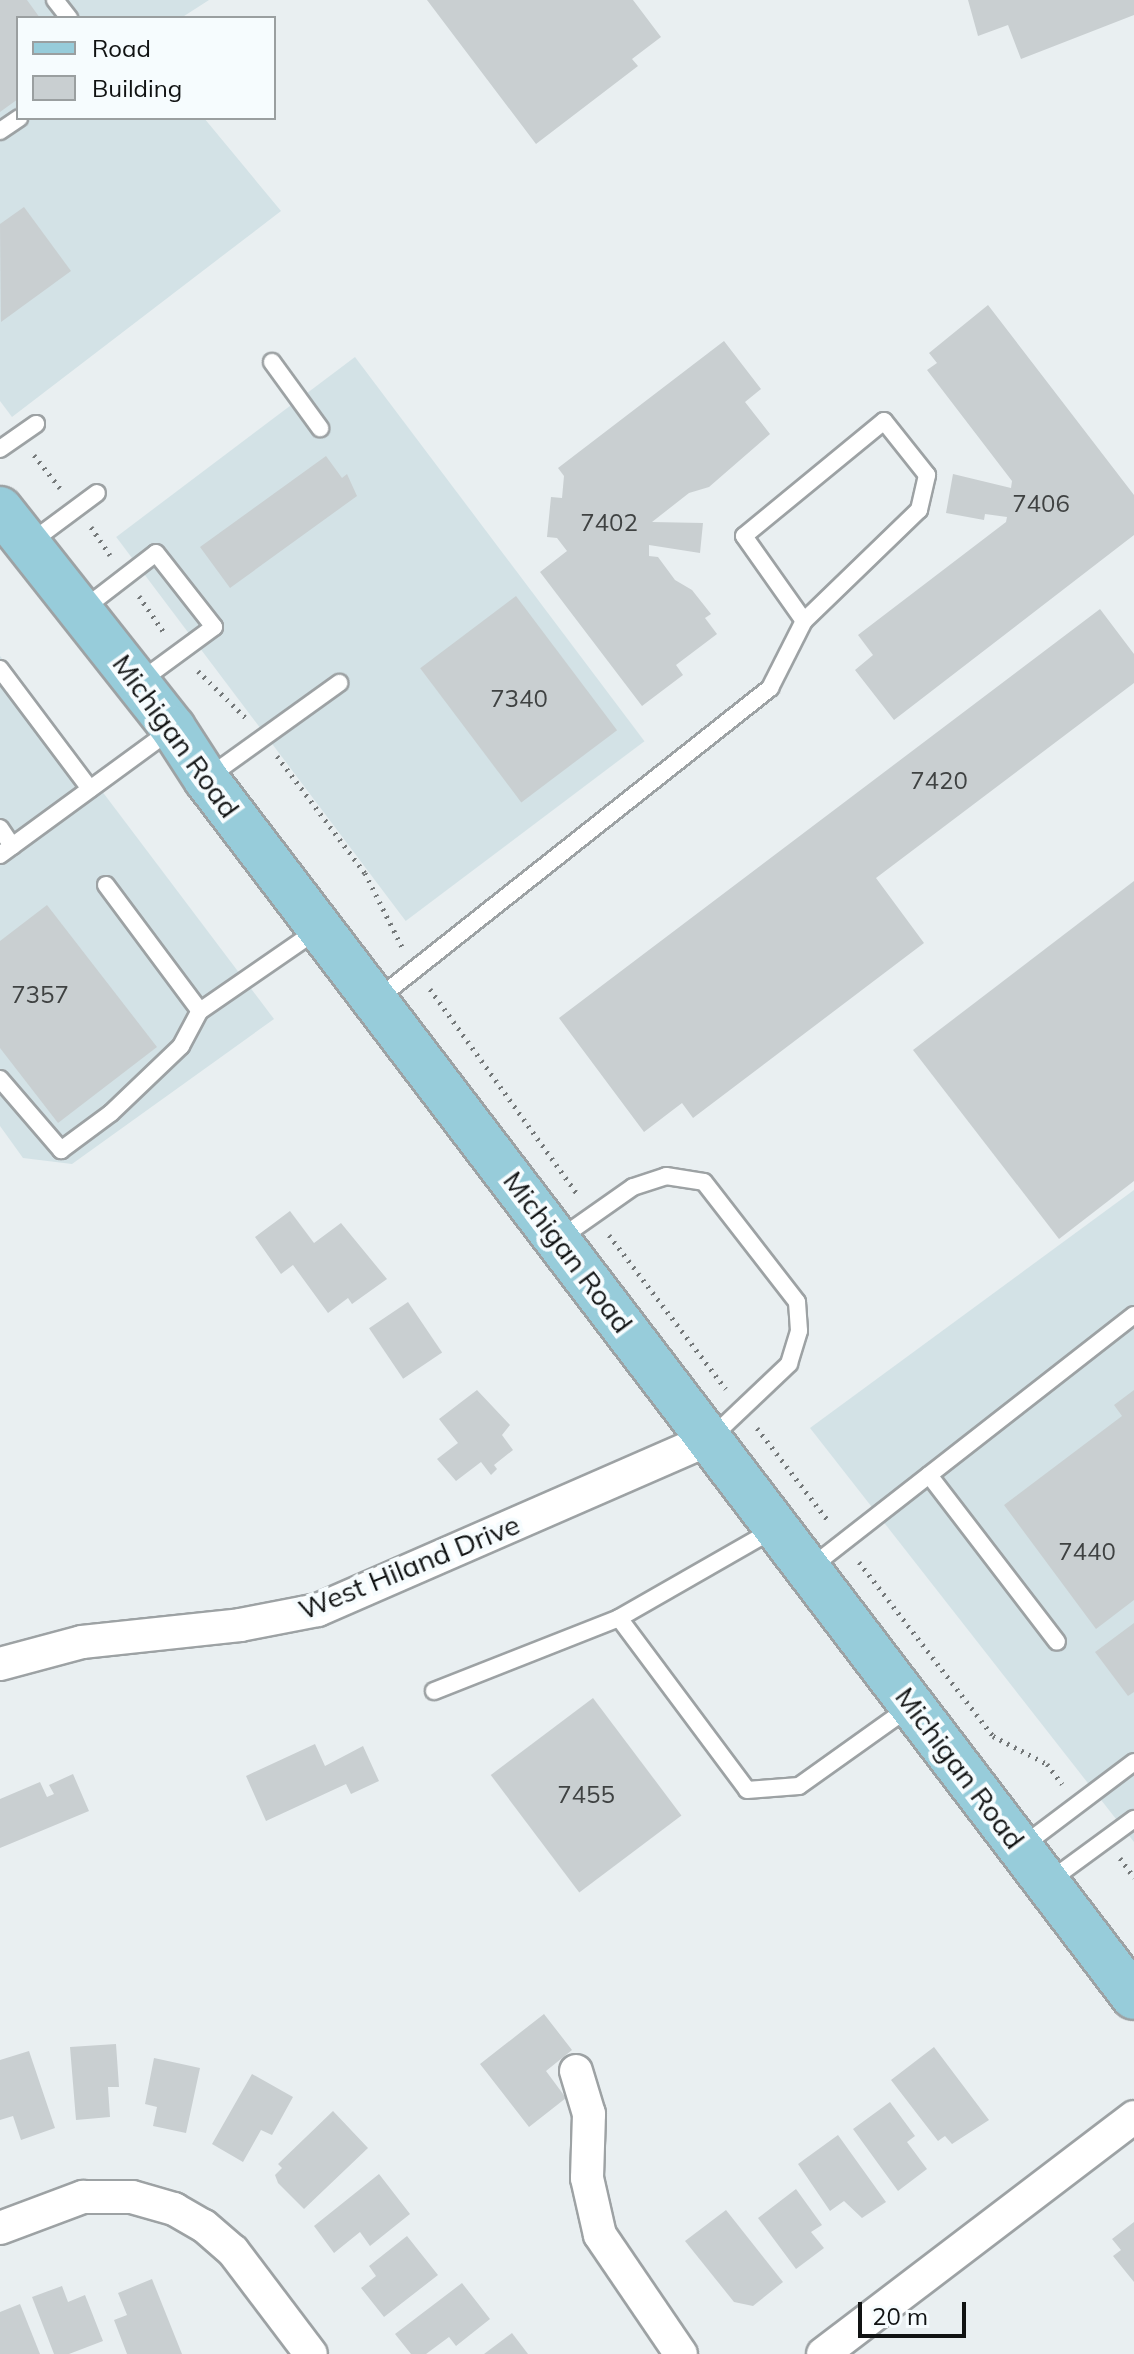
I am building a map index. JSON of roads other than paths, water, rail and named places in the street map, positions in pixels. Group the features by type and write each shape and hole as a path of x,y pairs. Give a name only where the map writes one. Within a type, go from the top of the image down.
{"main road":[{"name":"Michigan Road","path":"0,509 173,728 206,779 1134,1997"}],"street":[{"name":"West Hiland Drive","path":"0,1664 59,1645 240,1625 318,1610 710,1439"},
{"path":"576,2071 589,2114 587,2178 600,2235 681,2354"},
{"path":"823,2354 1134,2117"},
{"path":"0,2228 83,2197 132,2197 174,2209 204,2226 233,2251 311,2354"}],"lane":[{"path":"55,0 67,16"},
{"path":"272,362 320,428"},
{"path":"375,1000 770,688 804,621 919,510 927,475 884,421 744,536 804,621"},
{"path":"0,449 36,424"},
{"path":"29,543 97,493"},
{"path":"82,610 156,553 214,627 138,683"},
{"path":"0,669 90,789"},
{"path":"206,779 339,683"},
{"path":"0,828 6,850 173,728"},
{"path":"106,885 200,1011"},
{"path":"0,1079 61,1150 111,1113 181,1046 200,1011 320,928"},
{"path":"558,1240 592,1212 633,1187 666,1176 704,1182 797,1302 799,1331 789,1364 743,1411 710,1439"},
{"path":"809,1569 1134,1315"},
{"path":"929,1475 1057,1642"},
{"path":"434,1691 619,1618 777,1527"},
{"path":"619,1618 747,1790 799,1786 912,1705"},
{"path":"1020,1848 1134,1762"},
{"path":"1047,1883 1134,1819"}]}
